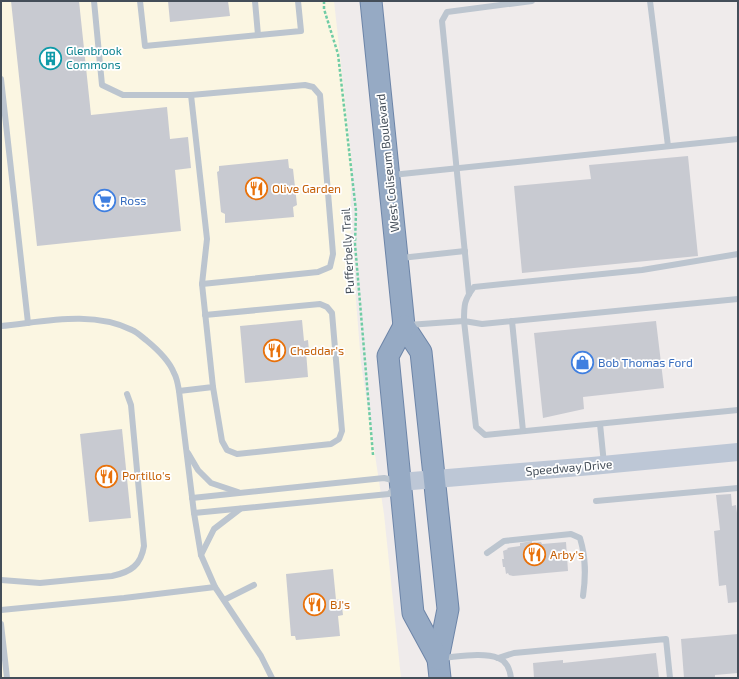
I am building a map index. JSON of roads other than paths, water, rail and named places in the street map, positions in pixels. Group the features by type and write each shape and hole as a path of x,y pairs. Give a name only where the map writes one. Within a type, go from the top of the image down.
{"highway":[{"name":"West Coliseum Boulevard","path":"371,1 404,326 421,352 448,608 439,668"},
{"path":"404,326 388,356 413,613 439,668"}],"main road":[{"name":"Speedway Drive","path":"400,482 738,452"}],"lane":[{"path":"94,1 102,85 123,95 191,95 305,85 313,87 320,95 333,254 330,267 318,272 202,284"},
{"path":"140,1 145,46 301,31 298,1"},
{"path":"255,1 258,35"},
{"path":"469,294 442,21 447,12 532,1"},
{"path":"650,1 668,146"},
{"path":"1,79 28,323"},
{"path":"191,95 207,239 202,284 205,315 213,387 222,441 227,450 237,454 331,444 339,439 342,431 332,313 327,307 320,304 205,315"},
{"path":"389,175 738,139"},
{"path":"397,258 465,251"},
{"path":"738,254 642,270 474,287 464,305 464,321 476,427 485,435 738,410"},
{"path":"404,326 464,321 482,324 738,299"},
{"path":"1,326 89,319 114,322 132,330 151,344 165,358 175,373 179,391 192,498 201,556 215,587 261,656 272,678"},
{"path":"512,321 523,431"},
{"path":"179,391 213,387"},
{"path":"1,580 40,583 121,575 131,570 140,561 144,546 131,405 127,394"},
{"path":"600,424 604,465"},
{"path":"186,450 198,470 211,483 242,493"},
{"path":"192,498 384,478 400,482 389,494 194,513"},
{"path":"596,501 738,488"},
{"path":"201,556 214,530 241,509"},
{"path":"487,553 504,541 571,534 580,538 583,548 586,577 583,596"},
{"path":"224,600 254,585"},
{"path":"1,610 124,598 215,587"},
{"path":"1,624 7,678"},
{"path":"439,668 477,655 498,658 514,653 666,639 670,678"},
{"path":"498,658 504,662 510,670 511,678"}],"place":[{"name":"Glenbrook Commons","path":"51,58"},
{"name":"Olive Garden","path":"257,189"},
{"name":"Ross","path":"105,201"},
{"name":"Cheddar's","path":"275,351"},
{"name":"Bob Thomas Ford","path":"583,363"},
{"name":"Portillo's","path":"106,476"},
{"name":"Arby's","path":"535,555"},
{"name":"BJ's","path":"315,605"}]}
